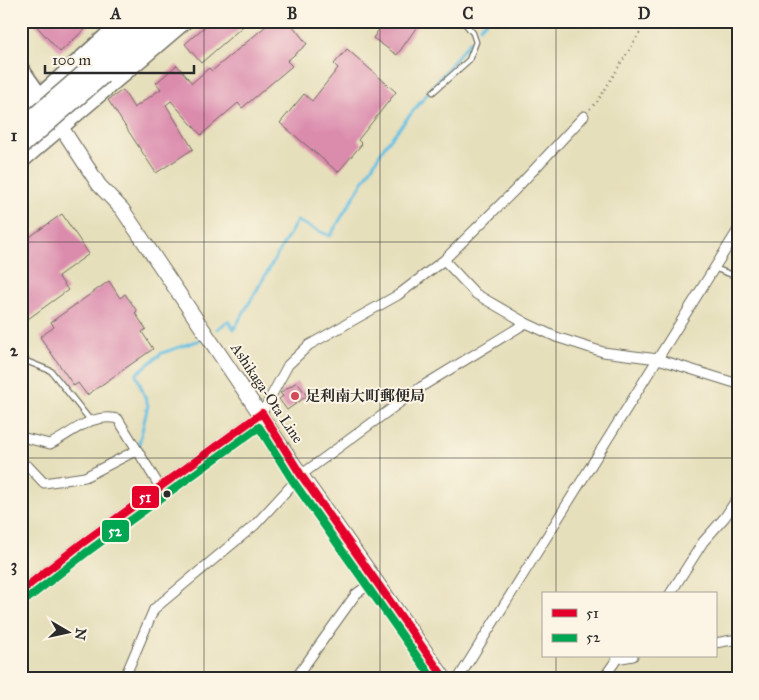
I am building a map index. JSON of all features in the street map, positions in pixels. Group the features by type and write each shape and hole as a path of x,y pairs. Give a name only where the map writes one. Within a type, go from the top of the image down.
{"highway":[{"path":"21,113 123,21"},
{"path":"21,147 144,21"},
{"path":"21,127 166,21"},
{"path":"21,161 185,21"},
{"path":"21,69 61,127"}],"main road":[{"name":"Ashikaga-Ota Line","path":"61,127 99,185 122,209 262,413 301,475 445,679"}],"street":[{"path":"21,591 81,544 262,413 288,365 309,345 398,295 444,260 515,190 584,116"},
{"path":"458,679 738,230"},
{"path":"444,260 476,294 526,323 556,337 602,352 658,359 738,384"},
{"path":"124,679 154,609 256,525 301,475 421,387 526,323"},
{"path":"21,437 50,444 73,432 90,420 106,416 118,419 160,487"},
{"path":"28,466 44,483 85,476 137,450"},
{"path":"671,592 703,542 725,517 738,497"},
{"path":"295,679 356,594 375,580"},
{"path":"716,643 738,639"},
{"path":"603,679 617,658"}],"lane":[{"path":"433,92 469,60 476,42 473,33 463,21"},
{"path":"714,268 738,277"},
{"path":"21,358 51,371 90,420"}],"path":[{"path":"584,116 597,102 647,21"}],"building":[{"path":"32,21 94,21 60,52"},
{"path":"211,21 249,21 201,63 185,44"},
{"path":"272,21 289,21 307,44 287,61 292,66 242,108 238,103 201,135 171,101 166,105 193,149 156,173 108,100 123,90 134,108 161,89 156,83 177,65 192,83 209,68 212,71"},
{"path":"385,21 421,21 397,55 373,38"},
{"path":"347,49 396,92 358,140 362,144 338,172 280,123 304,94 312,101 338,68 334,64"},
{"path":"62,214 89,254 58,276 68,290 21,324 21,243"},
{"path":"109,281 120,298 125,294 137,311 135,313 146,329 142,332 153,349 87,395 78,383 74,386 40,337 54,327 51,322"},
{"name":"足利南大町郵便局","path":"297,382 307,396 287,410 279,399 283,396 280,393"}],"waterway":[{"path":"480,28 487,21"},
{"path":"217,329 228,321 234,329 297,221 330,236 384,147 470,41"},
{"path":"139,444 148,405 136,374 162,353 200,340"}],"transit line":[{"name":"51","path":"21,591 81,544 262,413 301,475 445,679"},
{"name":"52","path":"27,599 87,552 259,427 293,481 433,679"}],"place":[{"name":"足利南大町郵便局","path":"295,396"}]}
